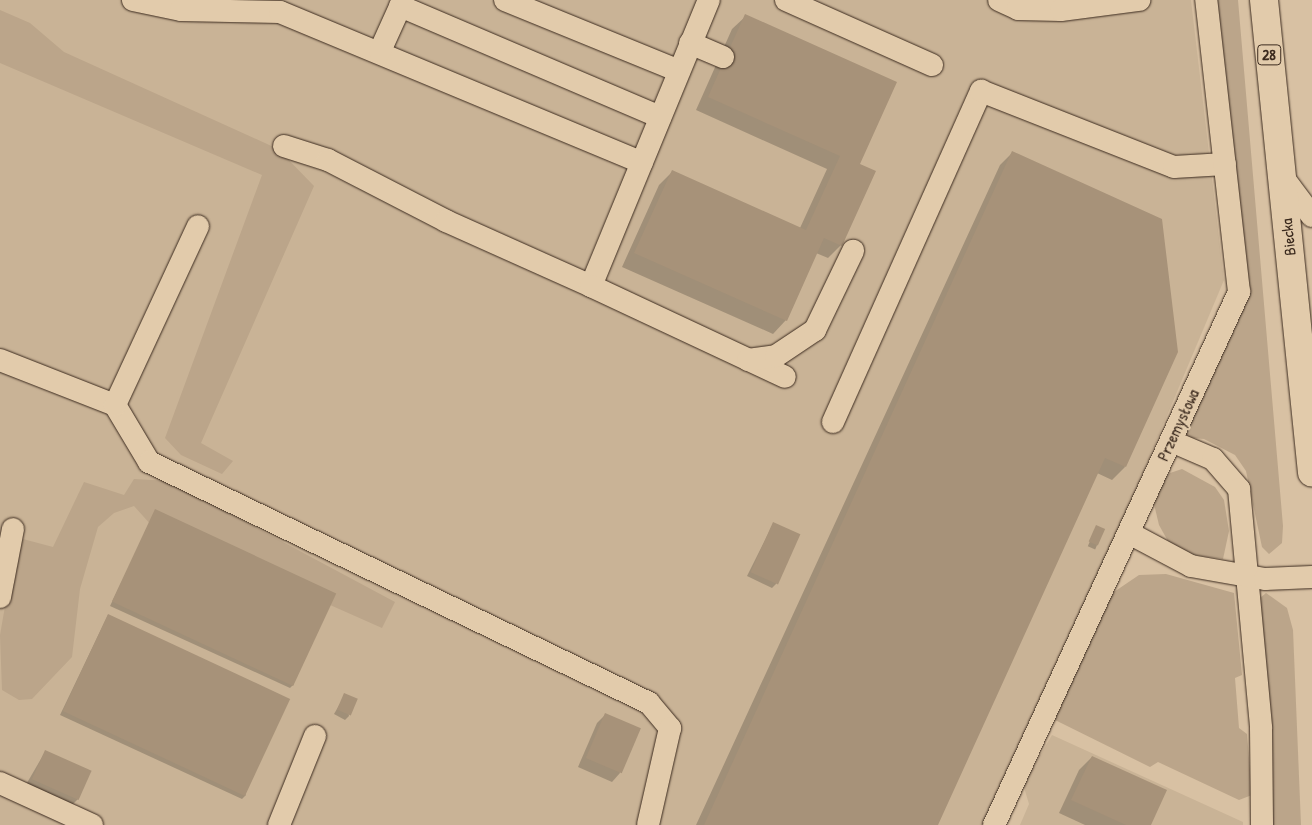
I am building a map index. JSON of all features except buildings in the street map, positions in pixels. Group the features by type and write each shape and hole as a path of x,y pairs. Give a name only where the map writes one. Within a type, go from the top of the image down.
{"main road":[{"name":"Biecka","path":"1264,0 1312,473"}],"street":[{"path":"133,0 181,10 280,12 380,51 642,163"},
{"path":"505,0 679,71"},
{"path":"591,286 709,0"},
{"path":"786,0 932,64"},
{"path":"998,0 1018,9 1062,10 1139,0"},
{"name":"Przemysłowa","path":"994,825 1239,292 1206,0"},
{"path":"380,51 402,3 660,118"},
{"path":"690,43 722,57"},
{"path":"833,422 980,91 1174,167 1225,164"},
{"path":"284,146 328,160 438,217 785,377"},
{"path":"1282,176 1312,216"},
{"path":"115,406 198,226"},
{"path":"748,360 776,356 815,330 854,251"},
{"path":"0,360 115,406 149,462 649,703 670,728 648,825"},
{"path":"1171,441 1213,459 1239,489 1261,728 1262,825"},
{"path":"0,597 13,529"},
{"path":"1128,533 1191,566 1246,575 1312,577"},
{"path":"280,825 315,736"},
{"path":"0,783 92,825"}],"shaded area":[{"path":"0,0 1191,0 1224,280 1108,556 984,825 0,825"},
{"path":"1212,0 1238,0 1283,526 1282,543 1269,554 1262,547 1246,471 1235,455 1204,439 1182,437 1240,303"},
{"path":"0,10 30,23 64,52 278,149 314,186 201,443 233,461 222,474 181,455 165,438 262,175 0,63"},
{"path":"1182,469 1215,487 1224,500 1229,531 1223,559 1187,554 1169,543 1159,525 1154,504 1157,486 1170,473"},
{"path":"134,479 169,481 395,602 382,628 152,526 134,506 114,513 98,527 80,589 72,657 32,699 19,700 2,690 0,635 11,572 23,539 53,547 84,482 124,495"},
{"path":"1166,574 1234,593 1242,675 1235,678 1239,728 1247,734 1252,795 1239,800 1158,762 1150,767 1053,719 1108,596 1139,575"},
{"path":"1266,593 1287,608 1293,630 1301,825 1272,825 1260,598"},
{"path":"1052,735 1243,822 1243,825 1020,825 1029,804 1023,784"}]}
